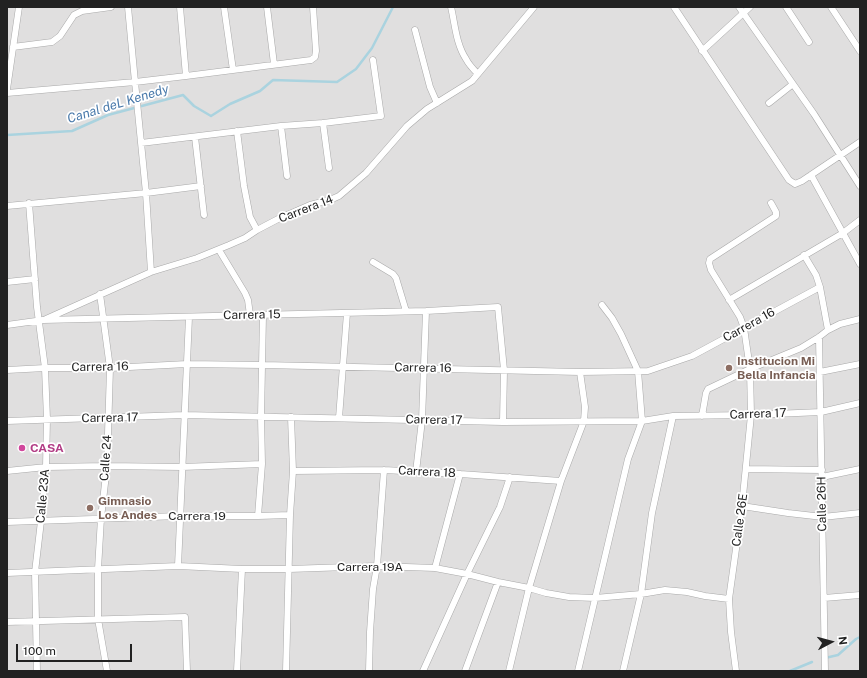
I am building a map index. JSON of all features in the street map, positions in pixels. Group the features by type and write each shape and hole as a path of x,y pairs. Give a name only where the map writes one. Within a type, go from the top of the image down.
{"street":[{"path":"7,89 19,7"},
{"path":"13,47 52,42 60,36 74,15 82,11 111,7"},
{"path":"128,7 146,193 151,272"},
{"path":"180,7 186,76"},
{"path":"224,7 233,70"},
{"path":"267,7 274,64"},
{"path":"7,93 135,82 311,60 315,57 316,51 313,7"},
{"path":"451,7 461,49 466,59 478,74"},
{"name":"Carrera 14","path":"41,320 151,272 219,250 245,238 278,219 310,205 330,200 338,196 366,173 407,126 427,109 472,81 534,7"},
{"path":"674,7 789,180 795,184 802,182 860,142"},
{"path":"739,7 814,114 860,186"},
{"path":"702,51 750,7"},
{"path":"786,7 809,42"},
{"path":"831,7 860,51"},
{"path":"415,30 430,87 437,103"},
{"path":"141,143 281,126 381,116 373,60"},
{"path":"769,103 793,84"},
{"path":"323,123 329,168"},
{"path":"281,126 287,176"},
{"path":"238,132 244,186 250,217 257,230"},
{"path":"194,137 204,215"},
{"path":"811,175 860,264"},
{"path":"7,206 146,193 201,186"},
{"name":"Calle 23A","path":"29,203 35,279 41,320 47,419 46,467 35,572 37,671"},
{"name":"Calle 26E","path":"736,670 731,632 729,599 742,506 751,415 750,369 744,328 740,317 711,270 709,264 710,259 776,216 776,212 771,203"},
{"path":"729,300 843,233 860,220"},
{"path":"219,250 245,293 248,300 250,315"},
{"path":"804,255 816,275 820,286 828,330"},
{"path":"373,262 393,274 396,278 406,311"},
{"path":"7,282 35,279"},
{"name":"Carrera 16","path":"7,370 45,368 110,368 187,364 580,372 648,371 692,356 820,286"},
{"name":"Calle 24","path":"100,294 110,368 107,466 101,518 98,568 98,619 107,671"},
{"path":"578,671 628,459 642,421 638,371 621,334 612,318 602,305"},
{"name":"Carrera 15","path":"7,325 41,320 426,311 498,307 504,370"},
{"path":"416,472 422,420 426,311"},
{"path":"339,418 346,313"},
{"path":"258,516 262,464 261,417 263,315"},
{"path":"178,566 179,516 189,317"},
{"path":"702,416 708,389 750,369 801,348 840,324 860,319"},
{"name":"Calle 26H","path":"819,337 825,671"},
{"path":"820,372 860,364"},
{"path":"503,422 504,370"},
{"path":"509,671 529,588 562,481 584,421 585,407 580,372"},
{"name":"Carrera 17","path":"7,421 184,416 503,422 642,421 673,416 821,412 860,403"},
{"path":"623,671 641,594 652,513 673,416"},
{"path":"286,671 290,515 293,471 291,417"},
{"path":"7,470 46,467 182,467 262,464"},
{"path":"746,469 822,473 860,469"},
{"path":"369,671 373,589 377,566 384,470"},
{"name":"Carrera 18","path":"293,471 384,470 562,481"},
{"path":"436,568 460,474"},
{"path":"423,671 467,574 500,507 510,477"},
{"path":"742,506 823,517 860,513"},
{"name":"Carrera 19","path":"7,522 179,516 290,515"},
{"name":"Carrera 19A","path":"7,573 98,568 178,566 242,569 377,566 436,568 569,597 595,598 641,594 665,590 729,599"},
{"path":"237,671 242,569"},
{"path":"465,671 498,582"},
{"path":"824,598 860,595"},
{"path":"7,622 184,617 187,671"},
{"path":"728,671 736,670"}],"shaded area":[{"path":"7,7 860,7 860,671 7,671"}],"waterway":[{"name":"Canal deL Kenedy","path":"7,135 72,131 108,115 183,95 194,106 211,116 230,104 260,91 273,80 337,82 356,69 372,48 393,7"},
{"path":"825,658 838,655 860,637"},
{"path":"790,671 812,662"}],"place":[{"name":"Institucion Mi Bella Infancia","path":"729,368"},
{"name":"CASA","path":"22,448"},
{"name":"Gimnasio Los Andes","path":"90,508"}]}
